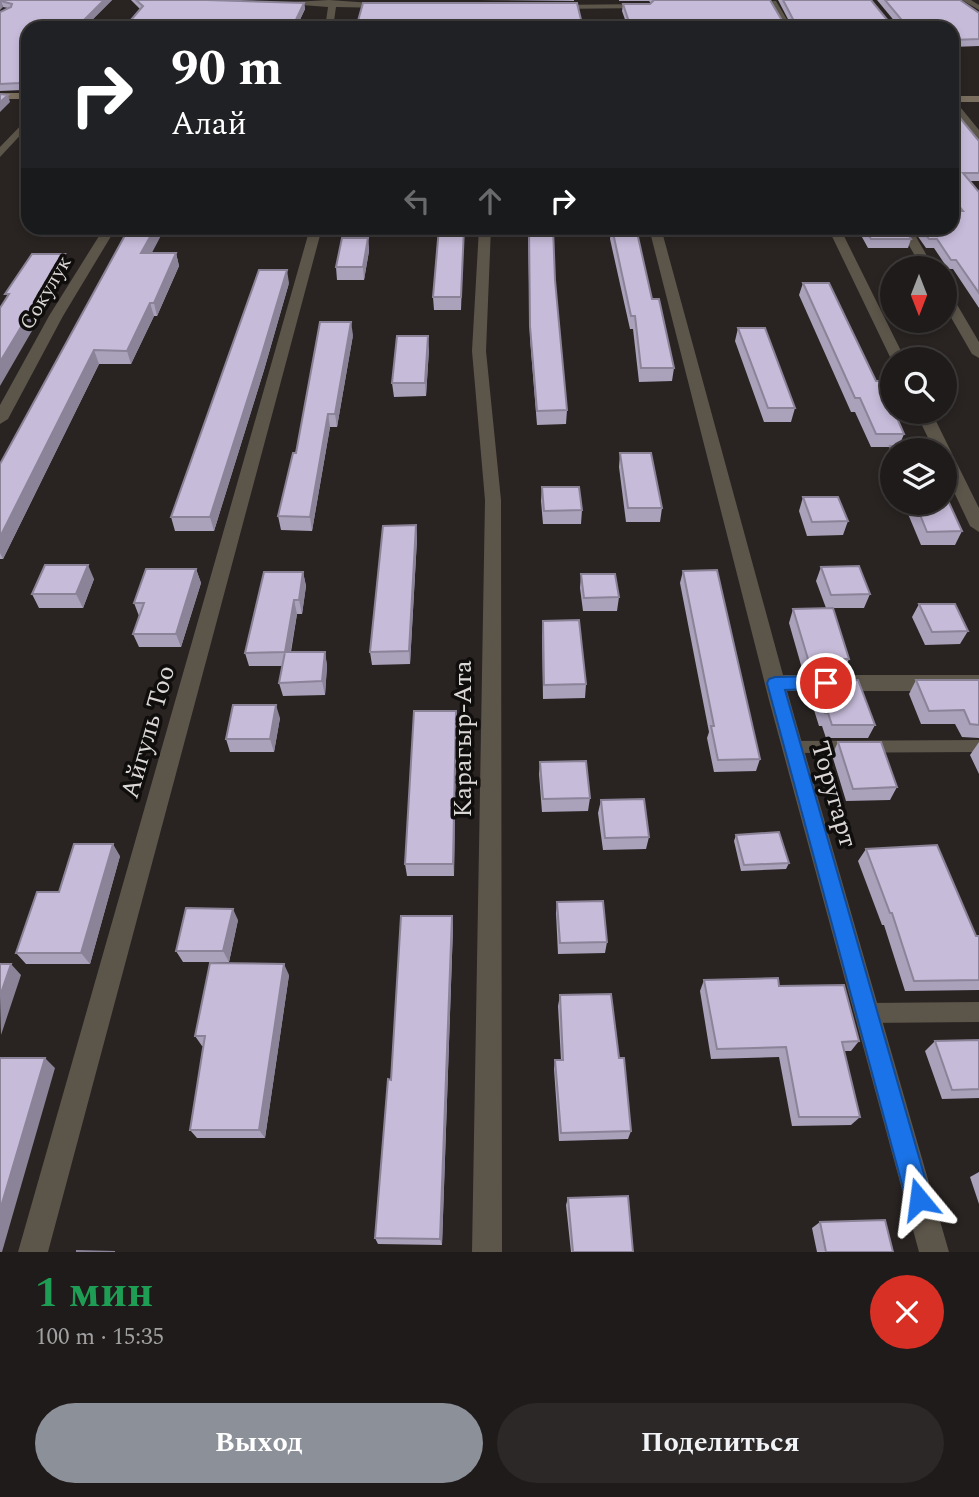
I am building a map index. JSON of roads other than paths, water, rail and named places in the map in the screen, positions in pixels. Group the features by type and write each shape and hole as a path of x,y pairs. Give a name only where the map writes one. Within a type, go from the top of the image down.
{"main road":[{"path":"0,96 21,96"},
{"path":"959,99 979,99"}],"street":[{"path":"966,0 979,8"},
{"path":"265,3 332,2 401,6"},
{"path":"330,21 332,2"},
{"path":"773,3 784,21"},
{"path":"539,7 649,6"},
{"path":"959,109 979,136"},
{"path":"0,154 21,129"},
{"name":"Сокулук","path":"0,419 56,316 106,235"},
{"name":"Айгуль Тоо","path":"33,1252 314,235"},
{"name":"Карагыр-Ата","path":"485,235 479,351 493,500 487,1252"},
{"name":"Торугарт","path":"657,235 792,747 934,1252"},
{"path":"837,235 892,347"},
{"path":"909,235 921,256"},
{"path":"957,316 979,354"},
{"path":"957,481 979,527"},
{"path":"775,683 979,683"}],"lane":[{"path":"792,747 979,746"},
{"path":"865,1013 979,1012"}]}
